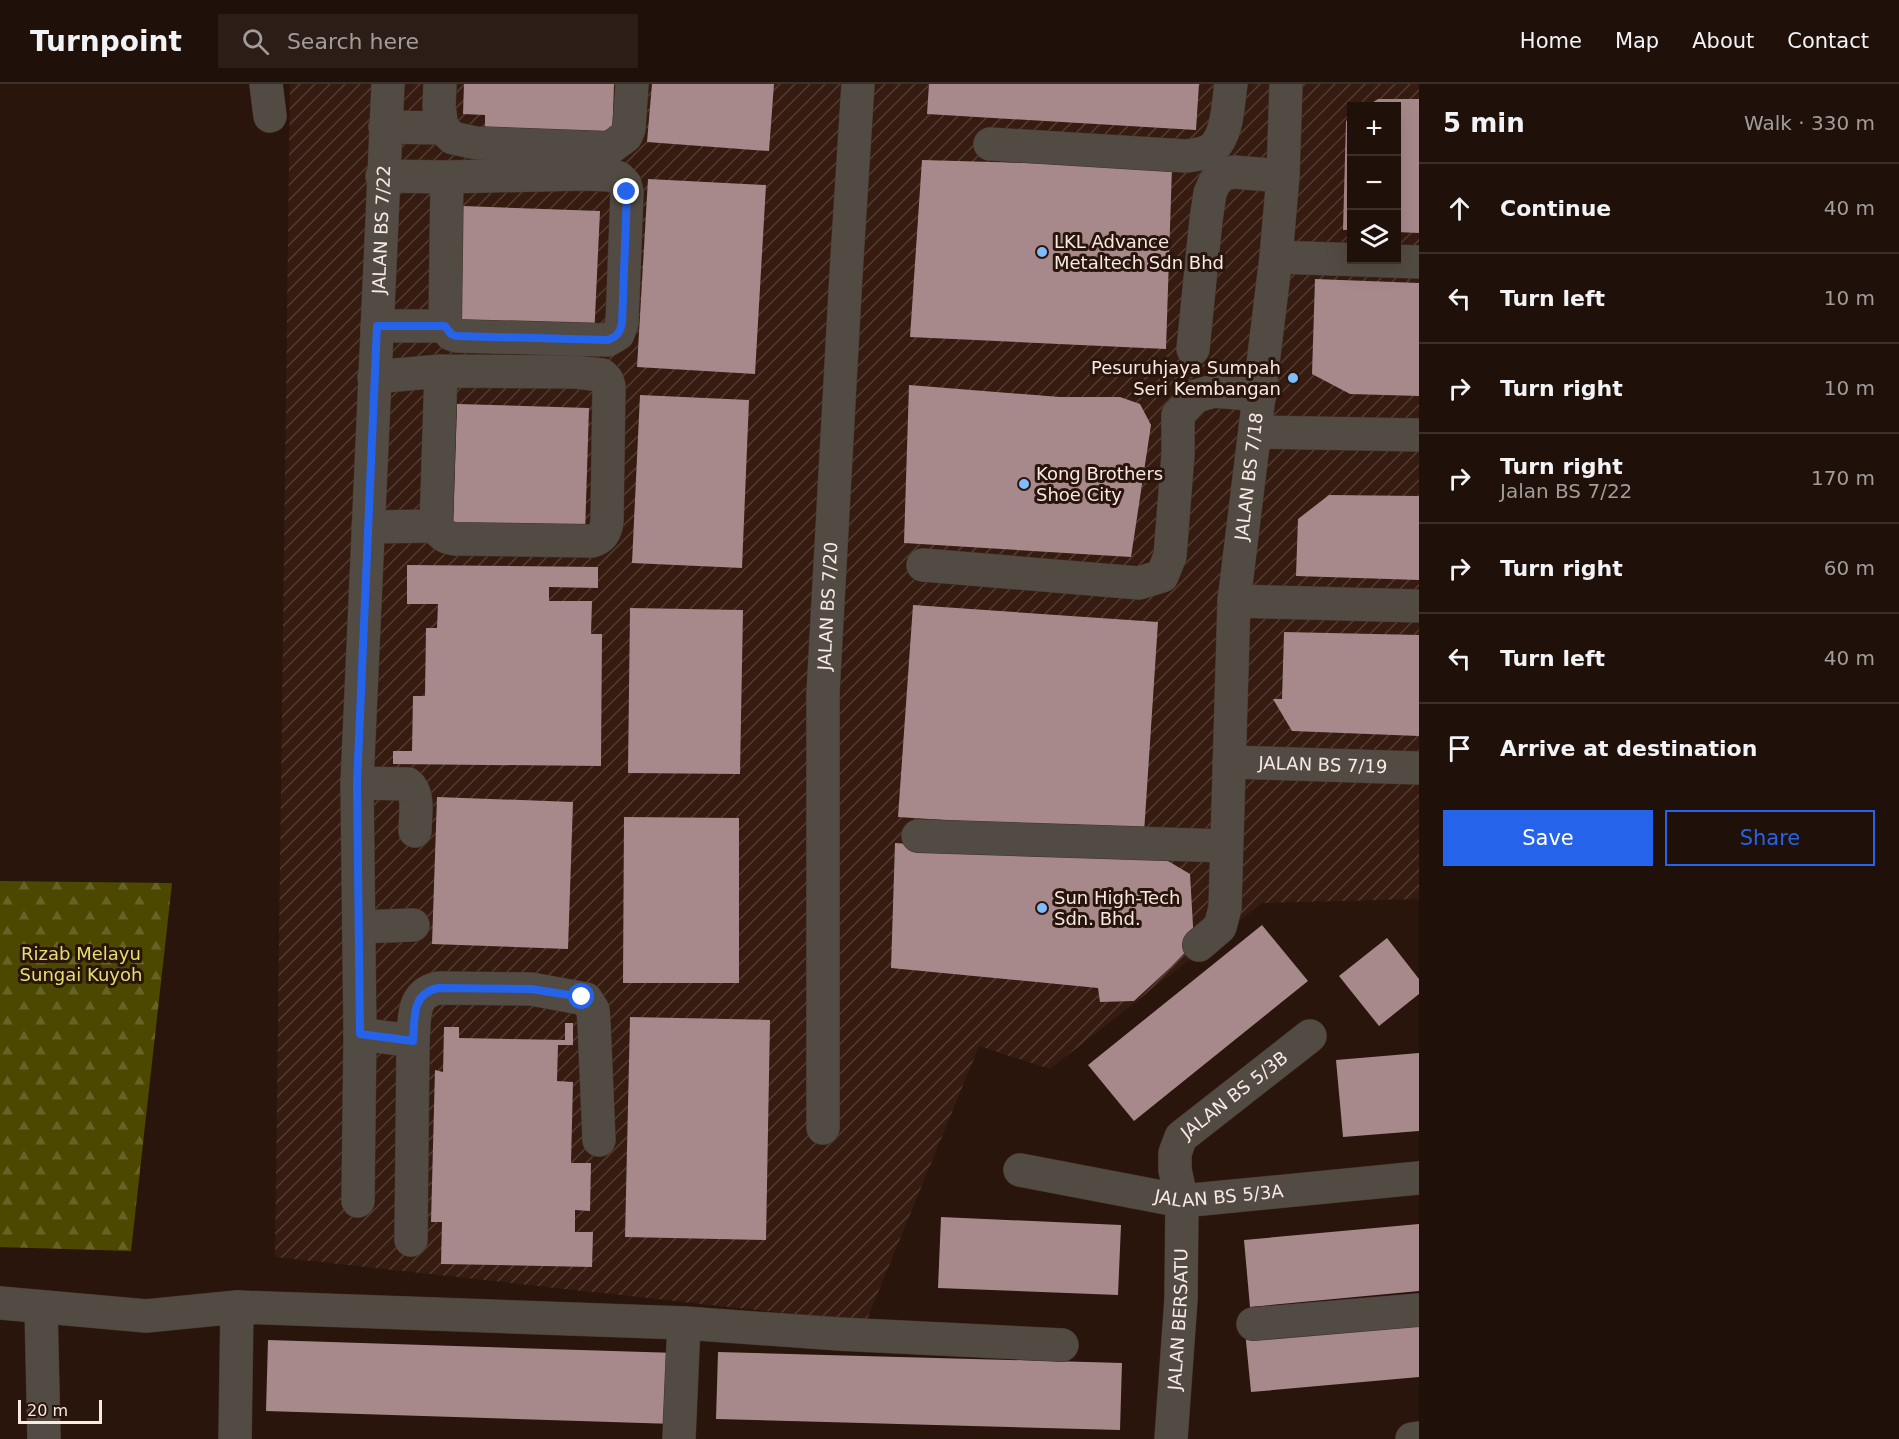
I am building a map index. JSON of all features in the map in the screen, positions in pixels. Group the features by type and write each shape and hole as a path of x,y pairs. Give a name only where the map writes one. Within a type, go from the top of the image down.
{"street":[{"path":"266,84 270,116"},
{"name":"JALAN BS 7/22","path":"358,1202 360,1034 357,783 387,84"},
{"path":"440,84 439,106 442,129"},
{"path":"385,127 442,129 453,138 465,142 610,148 626,136 629,129 632,84"},
{"name":"JALAN BS 7/20","path":"823,1128 823,693 858,84"},
{"path":"1193,349 1206,220 1210,193 1215,182 1231,84"},
{"name":"JALAN BS 7/18","path":"1199,945 1220,927 1225,908 1234,601 1276,257 1283,176 1286,84"},
{"path":"990,144 1186,156 1201,154 1244,172 1283,176"},
{"path":"382,176 610,175 619,178 625,184 627,192 627,224 622,323 618,334 608,340 456,336 451,334 445,326 447,177"},
{"path":"1276,257 1419,262"},
{"path":"377,326 445,326"},
{"path":"374,377 441,371 575,372 602,375 609,386 607,521 606,528 598,539 592,542 454,539 440,534 436,526 441,371"},
{"path":"923,565 1139,583 1162,576 1170,556 1178,454 1178,415 1196,396 1214,391 1260,395"},
{"path":"1256,432 1419,435"},
{"path":"368,526 436,526"},
{"path":"1234,601 1419,606"},
{"name":"JALAN BS 7/19","path":"1229,762 1419,768"},
{"path":"357,783 408,784 413,788 415,831"},
{"path":"918,836 1226,846"},
{"path":"359,927 413,925"},
{"path":"411,1240 413,1041 418,1000 429,990 438,988 531,989 586,999 593,1010 599,1140"},
{"path":"360,1034 413,1041"},
{"name":"JALAN BS 5/3B","path":"1182,1200 1175,1170 1175,1153 1181,1137 1310,1036"},
{"name":"JALAN BS 5/3A","path":"1020,1170 1182,1200 1419,1178"},
{"name":"JALAN BERSATU","path":"1171,1439 1181,1299 1182,1200"},
{"path":"0,1303 146,1316 237,1307 684,1323 839,1334 1062,1345"},
{"path":"41,1307 44,1439"},
{"path":"235,1439 237,1307"},
{"path":"1253,1324 1419,1310"},
{"path":"679,1439 684,1323"},
{"path":"1412,1439 1419,1438"}],"shaded area":[{"path":"290,84 1419,84 1419,899 1262,903 1050,1069 979,1046 866,1322 275,1257"}],"green space":[{"name":"Rizab Melayu Sungai Kuyoh","path":"0,881 172,883 131,1251 0,1247"}],"building":[{"path":"464,84 614,84 612,143 485,138 485,115 463,114"},
{"path":"652,84 774,84 769,151 647,142"},
{"path":"929,84 1199,84 1196,130 927,114"},
{"path":"1378,99 1419,99 1419,233 1401,232 1401,102 1373,102"},
{"path":"1346,121 1347,230 1343,230"},
{"name":"LKL Advance Metaltech Sdn Bhd","path":"922,160 1172,167 1166,349 910,337"},
{"path":"648,179 766,185 755,374 637,367"},
{"path":"463,206 600,211 594,338 458,332"},
{"path":"1315,279 1419,283 1419,396 1350,394 1312,374"},
{"name":"Kong Brothers Shoe City","path":"909,385 1060,397 1120,397 1140,404 1151,425 1131,557 904,543"},
{"path":"640,395 749,400 742,568 632,563"},
{"path":"457,404 589,408 585,534 453,530"},
{"path":"1329,495 1419,496 1419,580 1296,576 1298,519"},
{"path":"407,565 598,567 598,588 549,587 549,601 592,601 591,634 602,634 601,766 393,764 393,751 412,751 413,696 425,696 426,628 437,628 438,604 407,604"},
{"path":"913,605 1158,622 1144,833 898,817"},
{"path":"630,608 743,610 740,774 628,773"},
{"path":"1284,632 1419,635 1419,736 1292,731 1273,699 1282,699"},
{"path":"437,797 573,802 568,949 432,944"},
{"path":"624,817 739,818 739,983 623,983"},
{"name":"Sun High-Tech Sdn. Bhd.","path":"895,843 1120,858 1163,858 1190,874 1194,943 1134,1001 1100,1002 1098,988 891,968"},
{"path":"1262,925 1308,981 1134,1121 1088,1065"},
{"path":"1387,938 1419,979 1419,994 1379,1026 1339,976"},
{"path":"630,1017 770,1020 766,1240 625,1237"},
{"path":"565,1023 573,1023 573,1045 558,1045 557,1081 573,1082 571,1163 591,1163 590,1211 575,1210 575,1232 593,1232 592,1267 441,1264 442,1222 431,1222 435,1070 443,1072 444,1027 459,1027 459,1038 565,1040"},
{"path":"1419,1053 1419,1131 1343,1137 1336,1060"},
{"path":"941,1217 1121,1225 1118,1295 938,1288"},
{"path":"1419,1224 1419,1291 1250,1307 1244,1240"},
{"path":"1419,1314 1419,1377 1251,1392 1245,1331"},
{"path":"268,1340 677,1353 674,1424 266,1411"},
{"path":"718,1352 1122,1363 1120,1430 716,1419"}],"place":[{"name":"LKL Advance Metaltech Sdn Bhd","path":"1042,252"},
{"name":"Pesuruhjaya Sumpah Seri Kembangan","path":"1293,378"},
{"name":"Kong Brothers Shoe City","path":"1024,484"},
{"name":"Sun High-Tech Sdn. Bhd.","path":"1042,908"}],"route":[{"path":"582,997 531,989 438,988 429,990 418,1000 413,1041 360,1034 357,783 377,326 445,326 447,331 456,336 608,340 613,338 618,334 622,323 627,192"}]}
